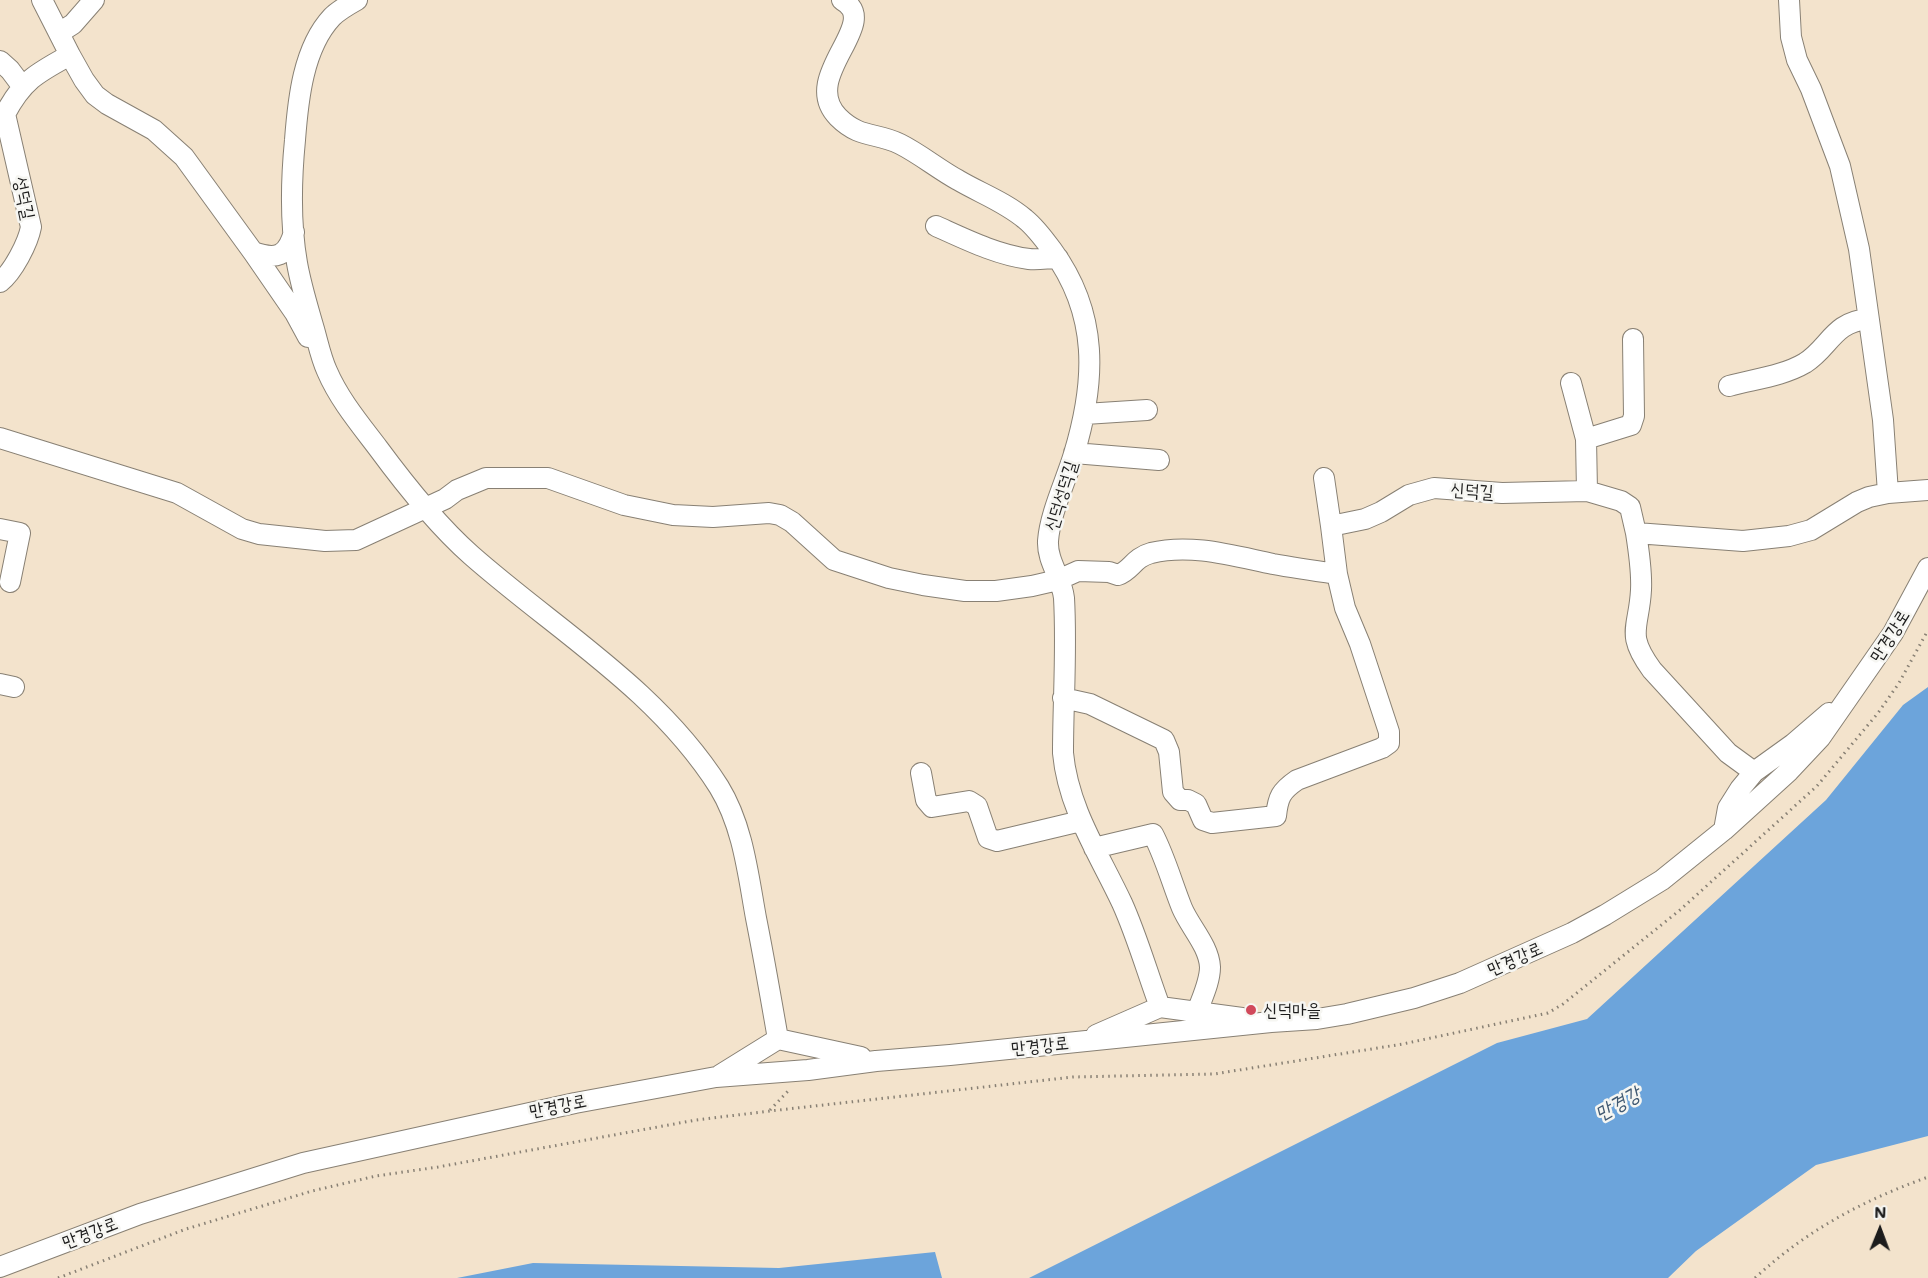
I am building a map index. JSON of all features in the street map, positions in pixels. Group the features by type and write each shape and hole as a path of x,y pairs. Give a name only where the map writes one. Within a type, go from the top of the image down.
{"street":[{"path":"42,0 84,80 95,94 107,104 154,130 184,157 295,313 341,399 407,488 471,555 622,678 681,737 720,790 741,839 778,1040"},
{"path":"59,33 72,24 94,0"},
{"path":"326,369 297,263 292,196 294,149 305,74 319,35 330,19 342,8 357,0"},
{"name":"신덕성덕길","path":"842,0 853,9 855,22 828,80 826,92 828,104 837,116 850,128 864,135 901,144 957,180 1010,207 1027,220 1058,258 1078,298 1089,344 1088,396 1074,453 1050,526 1048,543 1050,557 1064,594 1063,753 1065,773 1081,821 1122,904 1160,1007"},
{"path":"1789,0 1791,37 1797,60 1811,89 1840,166 1859,249 1883,420 1888,493"},
{"name":"성덕길","path":"0,282 12,269 29,237 31,227 2,117 22,86 37,73 70,55"},
{"path":"0,61 22,86"},
{"path":"936,226 1003,253 1030,259 1058,258"},
{"path":"253,252 275,257 290,246 294,232"},
{"path":"1729,386 1791,369 1807,362 1844,325 1855,320 1868,319"},
{"path":"1586,439 1631,425 1634,416 1633,339"},
{"path":"1571,383 1586,439 1587,491"},
{"path":"1085,414 1147,410"},
{"path":"0,438 177,493 242,529 259,534 325,542 356,540 445,499 472,482 486,478 548,478 624,505 673,515 713,517 769,513 780,515 792,522 834,560 889,578 965,591 996,591 1058,580 1078,571 1109,572 1118,575 1125,572 1140,556 1170,550 1214,552 1337,574"},
{"path":"1074,453 1159,460"},
{"path":"1064,698 1090,704 1164,740 1169,752 1173,792 1180,800 1188,800 1196,804 1203,820 1212,823 1276,816 1278,800 1286,788 1297,780 1382,748 1389,743 1389,732 1360,644 1345,608 1337,574 1324,478"},
{"name":"신덕길","path":"1331,526 1365,519 1409,495 1434,488 1502,493 1587,491 1621,501 1630,507 1636,533"},
{"path":"1754,771 1728,753 1652,670 1642,656 1636,643 1635,627 1641,592 1636,533 1743,541 1789,536 1818,526 1869,497 1928,490"},
{"path":"0,529 20,533 10,582"},
{"name":"만경강로","path":"0,1267 140,1214 303,1163 523,1113 716,1077 808,1070 876,1060 950,1055 1317,1019 1380,1007 1460,983 1572,933 1637,897 1692,857 1724,830 1806,754 1833,721 1893,633 1928,568"},
{"path":"1724,830 1728,808 1754,771 1793,744 1852,694"},
{"path":"921,773 926,800 932,807 969,801 977,806 988,838 998,841 1081,821"},
{"path":"1094,848 1153,834 1162,851 1183,909 1208,955 1209,979 1197,1012"},
{"path":"1080,1042 1160,1007 1271,1022"},
{"path":"716,1077 778,1040 876,1060"}],"path":[{"path":"1755,1278 1784,1252 1848,1210 1928,1176"},
{"path":"58,1278 186,1229"}],"water":[{"name":"만경강","path":"1928,687 1928,1136 1816,1165 1696,1251 1668,1278 1029,1278 1497,1043 1587,1019 1826,800 1903,705"},
{"path":"935,1252 942,1278 457,1278 533,1263 779,1268"}],"place":[{"name":"신덕마을","path":"1251,1010"}]}
